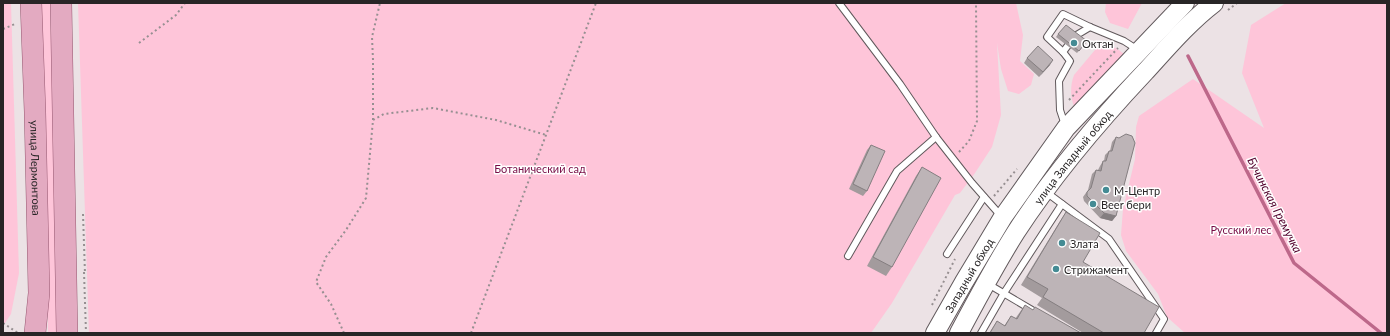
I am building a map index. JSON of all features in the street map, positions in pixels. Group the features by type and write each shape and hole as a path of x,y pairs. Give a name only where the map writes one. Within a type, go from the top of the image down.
{"main road":[{"name":"улица Лермонтова","path":"31,3 39,293 35,333"},
{"path":"60,3 67,333"},
{"name":"улица Западный обход","path":"1002,217 1066,128 1185,3"},
{"name":"улица Западный обход","path":"959,333 1016,232 1098,123 1178,37 1220,7"},
{"name":"Западный обход","path":"935,333 1002,217"}],"lane":[{"path":"839,3 900,84 952,159 1002,217"},
{"path":"1066,128 1060,110 1059,81 1070,61 1047,37 1063,14 1124,41 1140,50"},
{"path":"1063,52 1075,36 1090,27"},
{"path":"848,256 898,171 936,137"},
{"path":"1045,192 1109,239 1164,319 1156,333"},
{"path":"947,254 984,197"},
{"path":"981,333 1004,293 1062,204"},
{"path":"986,283 1040,315"}],"path":[{"path":"139,43 176,15 185,3"},
{"path":"344,333 331,304 316,282 326,257 346,230 366,198 373,120 372,37 380,3"},
{"path":"472,333 596,3"},
{"path":"952,159 969,141 977,121 976,3"},
{"path":"1220,7 1236,3"},
{"path":"3,29 16,24"},
{"path":"373,120 384,114 433,108 496,120 546,135"},
{"path":"3,322 18,333"}],"green space":[{"path":"3,3 11,3 19,273 11,314 3,326"},
{"path":"40,3 50,3 59,333 48,333"},
{"name":"Ботанический сад","path":"78,3 1016,3 1023,35 1020,61 1034,74 1031,85 1019,94 1008,91 1001,69 997,43 1001,115 992,147 960,193 955,195 892,303 871,333 89,333"},
{"path":"1106,3 1142,3 1128,29 1110,23 1105,12"},
{"name":"Русский лес","path":"1286,3 1387,3 1387,333 1185,333 1167,317 1158,294 1126,251 1121,235 1123,209 1135,159 1136,127 1139,116 1193,79 1264,128 1242,73 1251,25"},
{"path":"1100,44 1113,47 1125,55 1075,108 1071,92 1074,75"}],"building":[{"path":"1066,25 1087,41 1079,51 1058,34"},
{"path":"1038,46 1053,60 1043,72 1027,58"},
{"path":"1126,134 1132,136 1135,143 1116,216 1104,213 1087,196 1087,192 1091,188 1096,170 1101,171 1103,161 1106,161 1109,151 1112,151 1116,137 1119,138"},
{"path":"871,145 885,151 867,191 853,184"},
{"path":"922,167 941,178 892,267 873,257"},
{"path":"1066,212 1100,233 1083,262 1159,307 1144,333 1104,333 1043,297 1048,289 1027,277"},
{"path":"1025,305 1033,310 1035,307 1081,333 990,333 997,321 1005,326 1011,316 1017,319"}],"waterway":[{"name":"Бучинская Гремучка","path":"1188,56 1294,263 1381,333"}],"place":[{"name":"Октан","path":"1074,43"},
{"name":"М-Центр","path":"1106,190"},
{"name":"Beer бери","path":"1093,204"},
{"name":"Злата","path":"1062,243"},
{"name":"Стрижамент","path":"1056,269"}]}
